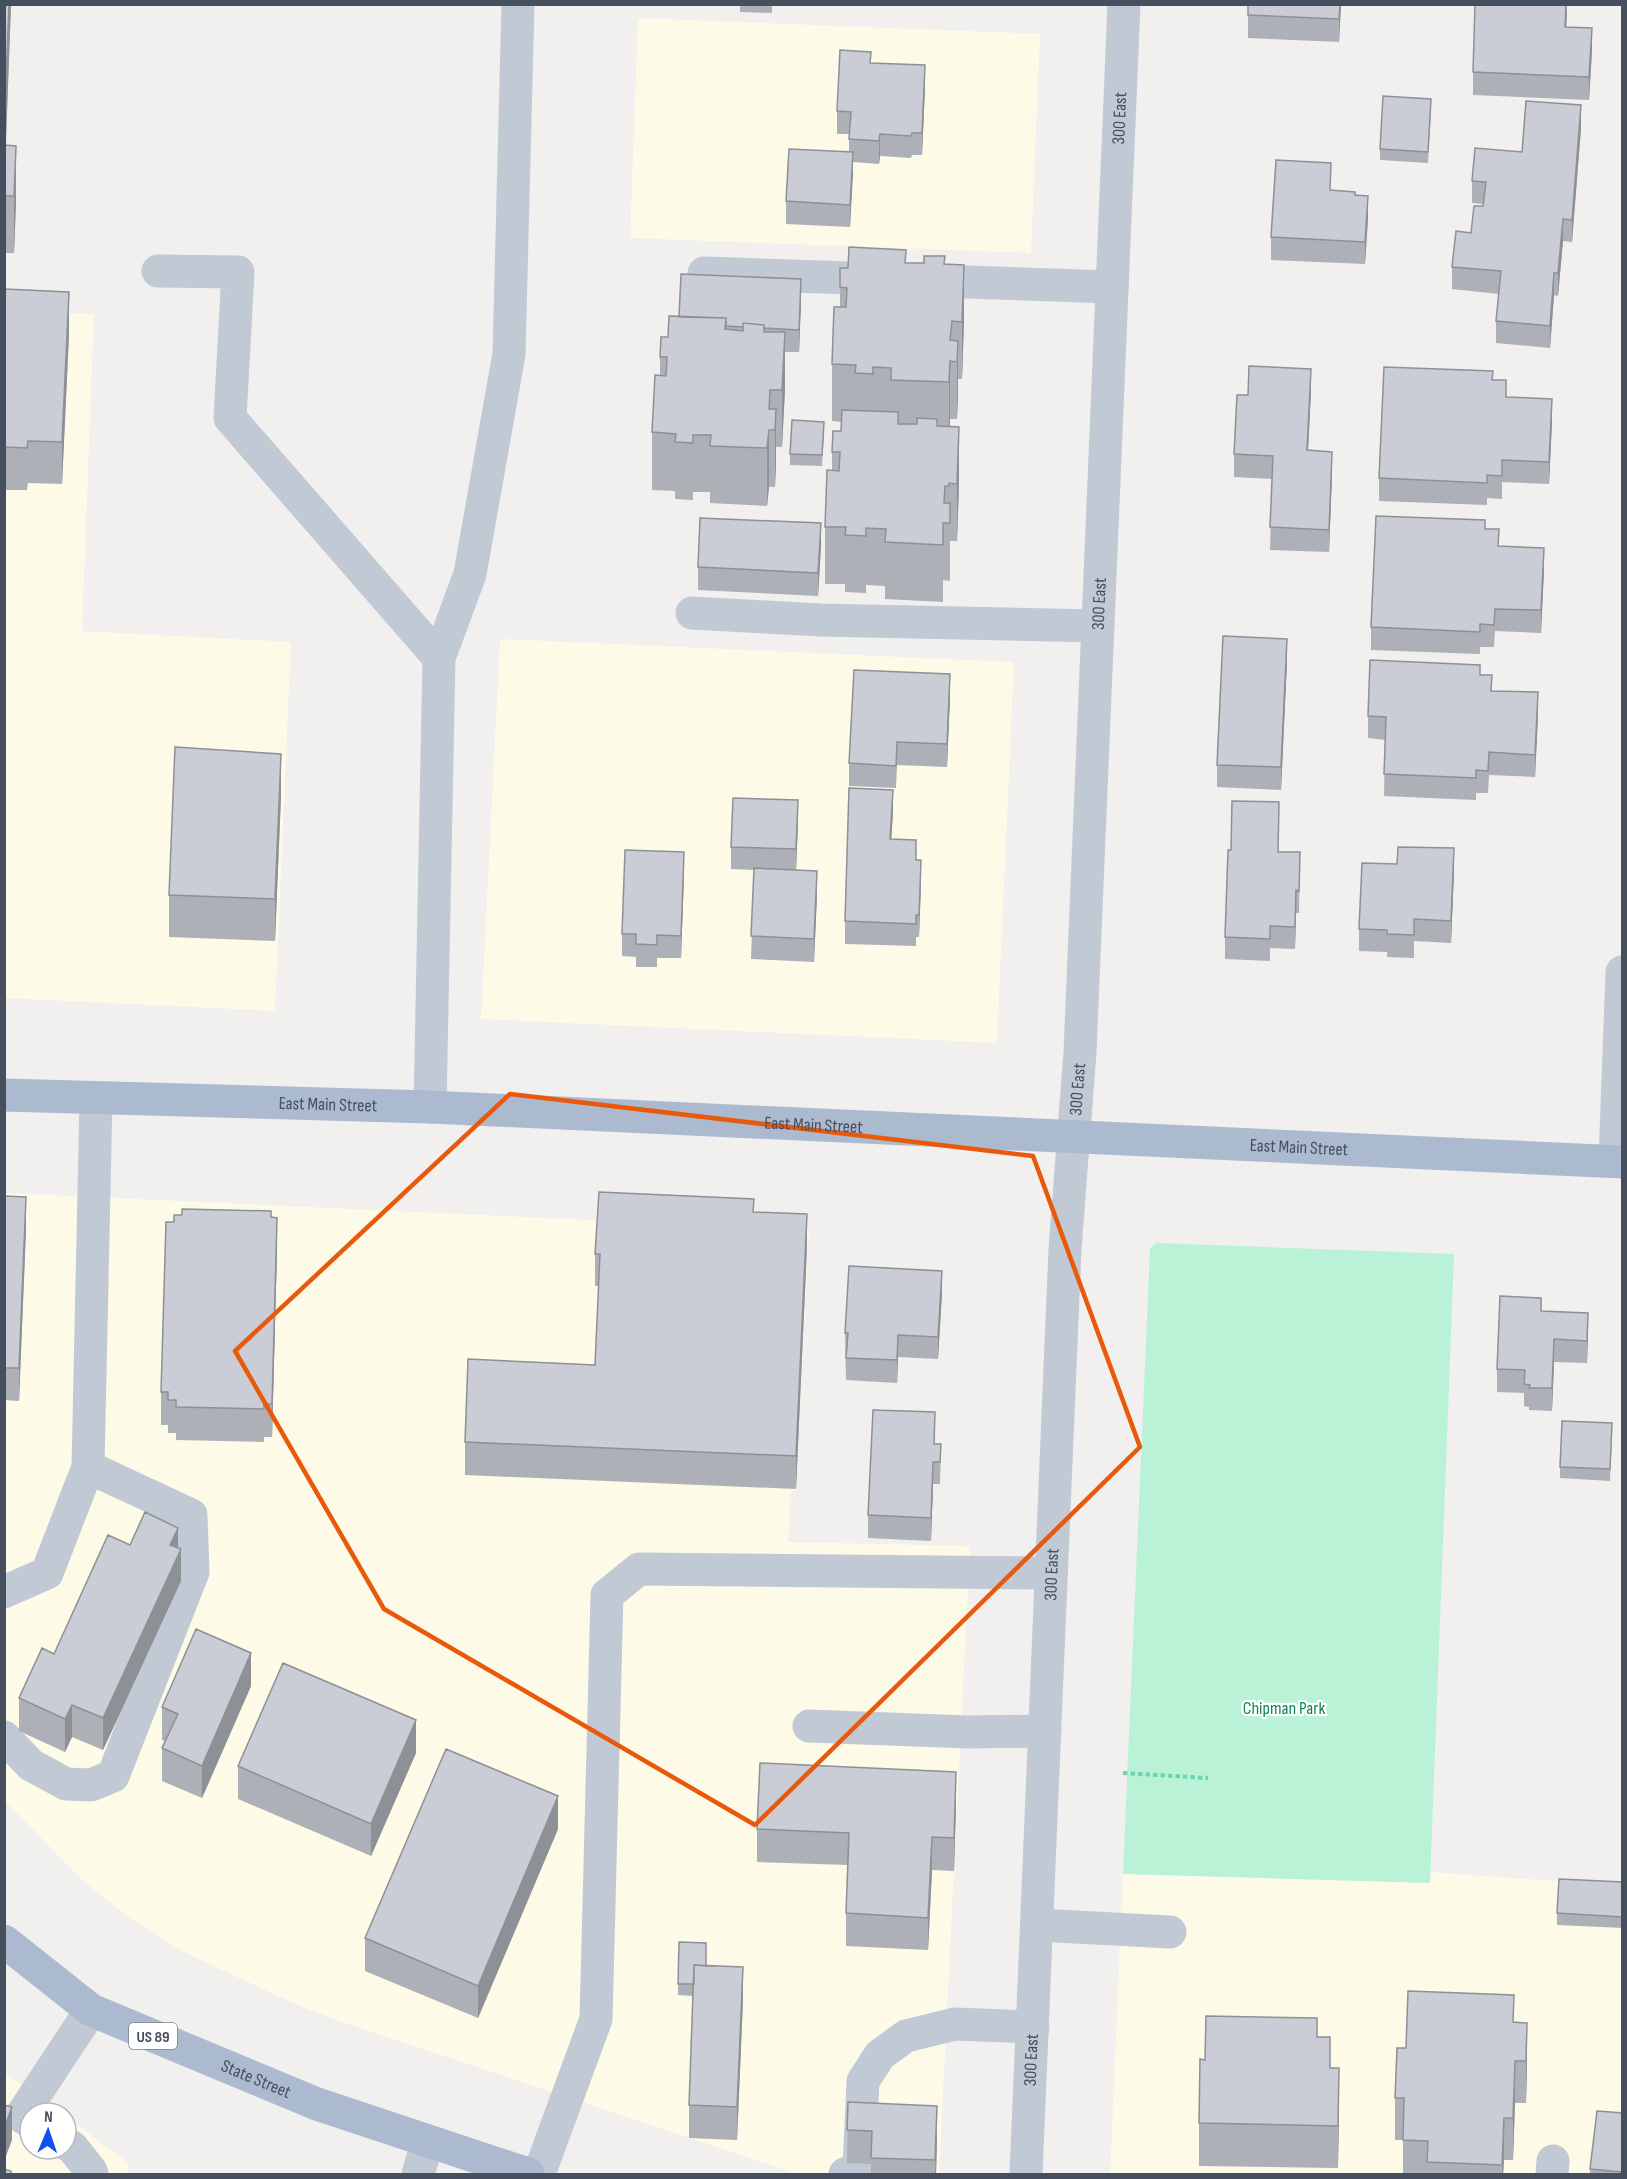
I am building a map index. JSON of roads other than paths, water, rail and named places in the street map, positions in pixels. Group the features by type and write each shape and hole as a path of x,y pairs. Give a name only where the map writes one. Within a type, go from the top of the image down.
{"main road":[{"name":"East Main Street","path":"4,1095 430,1107 1619,1161"},
{"name":"State Street","path":"4,1941 91,2010 317,2104 528,2175"}],"street":[{"path":"430,1107 439,658 470,574 509,354 518,4"},
{"name":"300 East","path":"1026,2175 1065,1249 1080,1052 1124,4"},
{"path":"158,271 238,272 230,418 439,658"},
{"path":"704,273 1112,287"},
{"path":"692,613 820,620 1098,626"},
{"path":"1619,1161 1623,972"},
{"path":"4,1592 47,1573 88,1467 96,1098"},
{"path":"4,1737 31,1765 66,1784 90,1785 113,1776 193,1572 191,1515 88,1467"},
{"path":"539,2175 596,2019 607,1595 639,1569 1051,1573"},
{"path":"809,1726 968,1732 1045,1731"},
{"path":"1038,1925 1170,1932"},
{"path":"27,2101 91,2010"},
{"path":"845,2175 859,2168 863,2081 880,2055 906,2036 955,2024 1033,2027"},
{"path":"418,2175 428,2141"},
{"path":"78,2155 91,2170 92,2175"}],"park label":[{"name":"Chipman Park","path":"1284,1708"}]}
